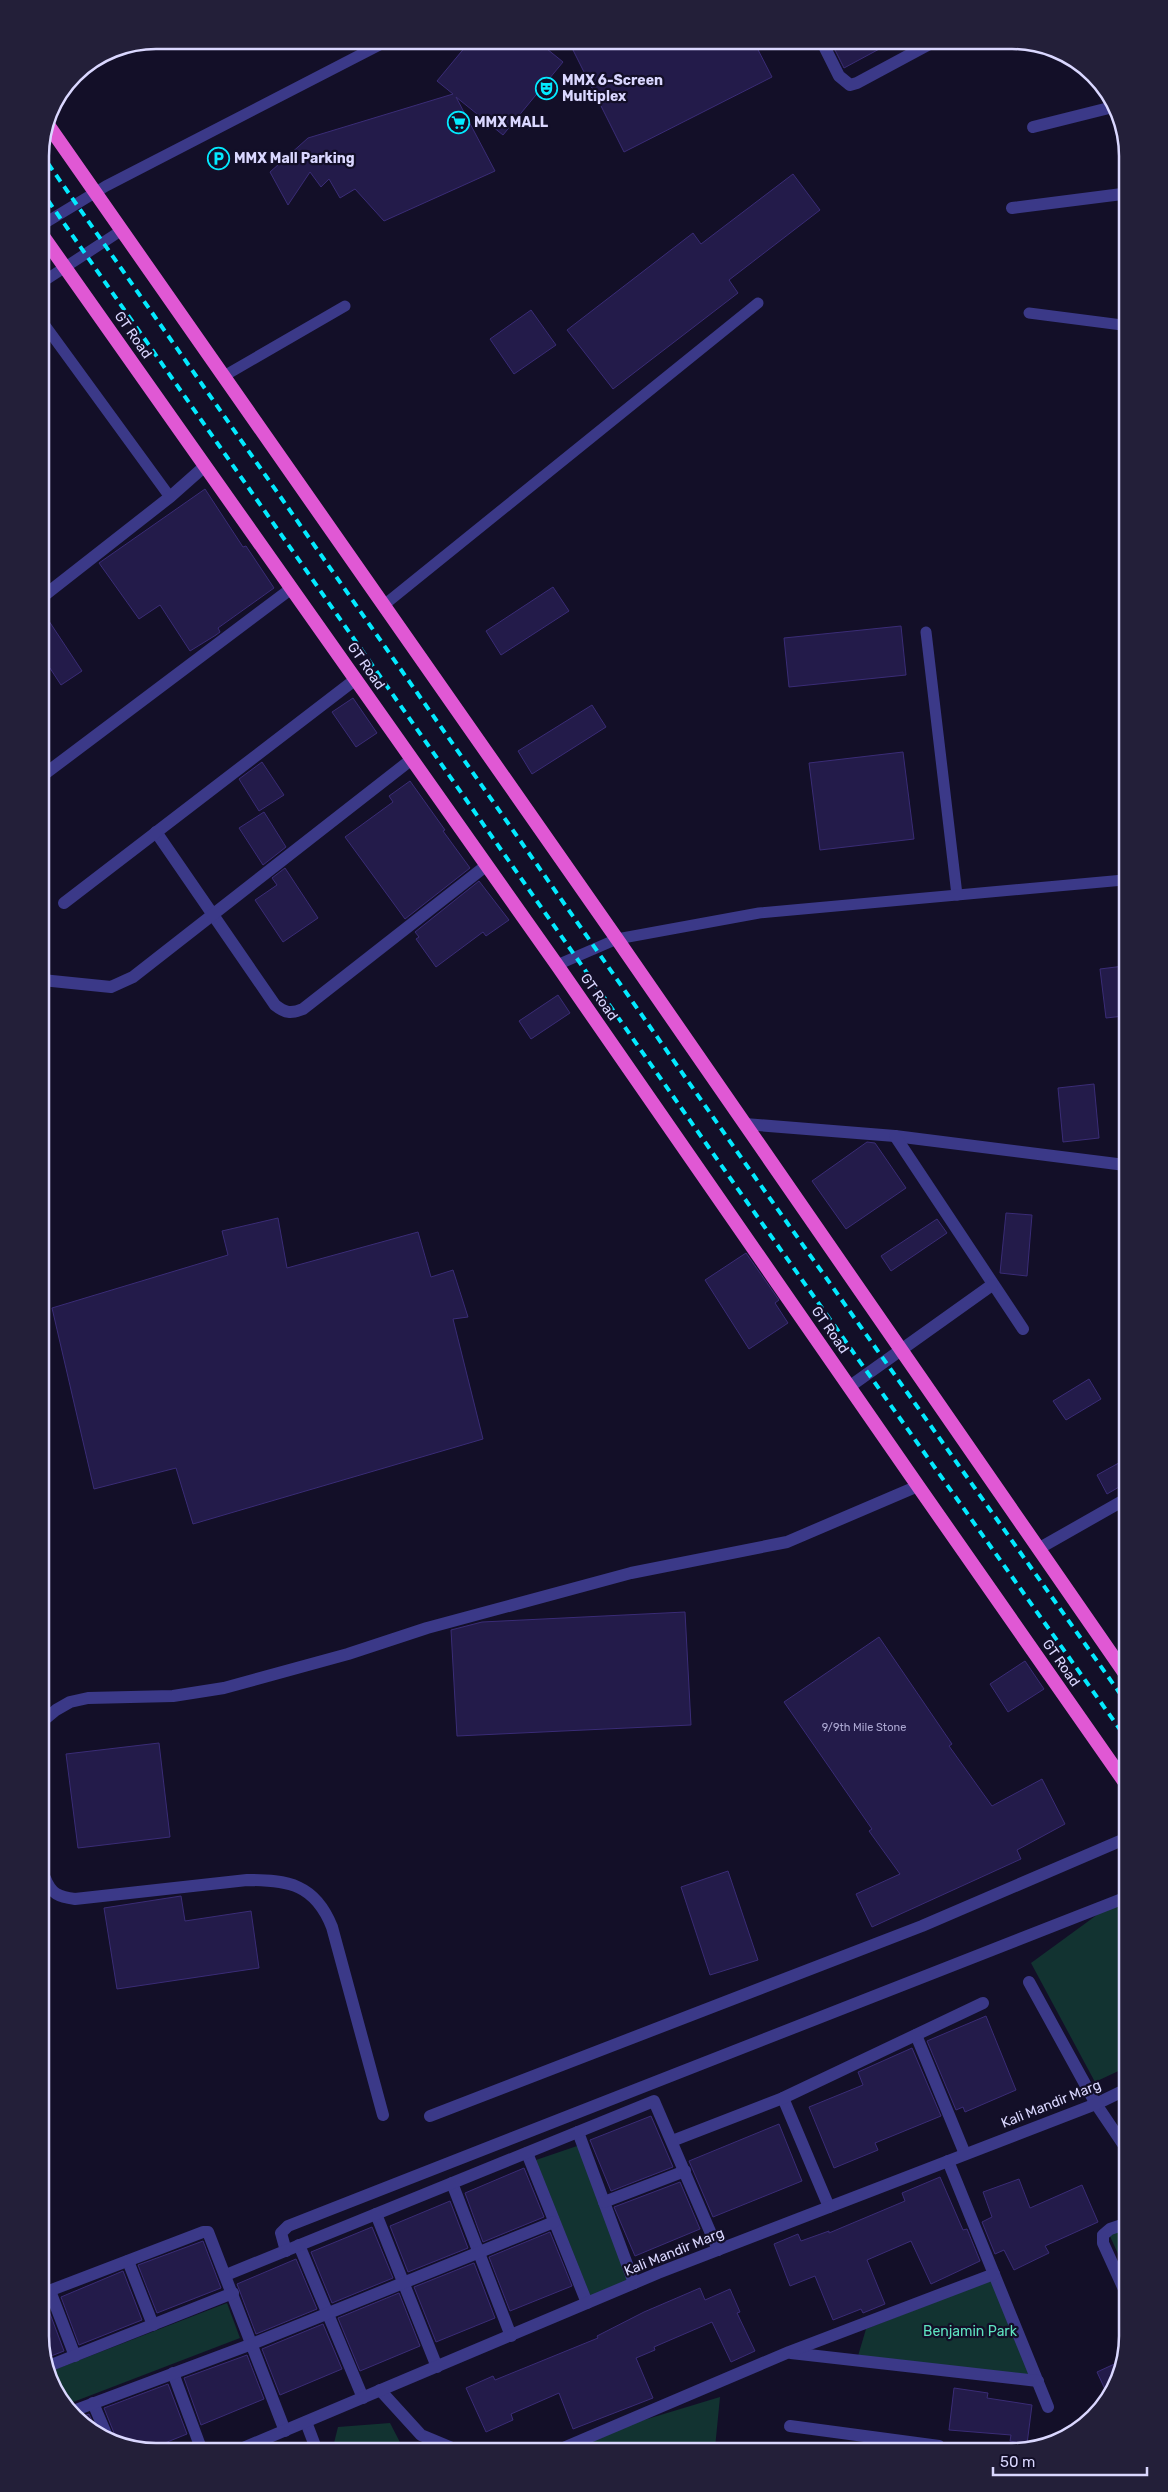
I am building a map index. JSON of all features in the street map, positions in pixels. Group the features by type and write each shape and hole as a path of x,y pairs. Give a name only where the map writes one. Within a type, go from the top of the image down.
{"highway":[{"path":"52,130 618,939 1119,1665"},
{"name":"GT Road","path":"49,245 557,964 1119,1774"}],"street":[{"path":"826,49 839,76 850,84 857,83 920,49"},
{"path":"1033,127 1108,108"},
{"path":"1012,208 1119,194"},
{"path":"49,592 170,497 205,466"},
{"path":"49,771 292,588"},
{"path":"64,903 356,679"},
{"path":"49,981 111,987 121,984 214,915 412,759"},
{"path":"156,832 275,1005 283,1012 292,1013 303,1009 487,865"},
{"path":"745,1124 895,1136 1119,1164"},
{"path":"895,1136 992,1285 1023,1329"},
{"path":"849,1387 900,1348 992,1285"},
{"path":"49,1716 70,1702 88,1698 187,1695 224,1688 348,1654 427,1628 631,1573 786,1542 918,1486"},
{"path":"1038,1549 1119,1503"},
{"path":"430,2116 922,1926 1119,1841"},
{"path":"49,1885 54,1893 62,1898 75,1899 247,1880 274,1880 301,1887 320,1905 332,1927 383,2115"},
{"path":"286,2251 281,2233 288,2226 1119,1900"},
{"path":"1029,1982 1096,2104 1119,2137"},
{"path":"672,2141 783,2098 983,2003"},
{"path":"916,2035 965,2154"},
{"name":"Kali Mandir Marg","path":"255,2443 634,2283 1096,2104 1119,2093"},
{"path":"783,2098 829,2207"},
{"path":"226,2275 654,2102 718,2250"},
{"path":"578,2132 634,2283"},
{"path":"527,2153 587,2303"},
{"path":"948,2161 1048,2407"},
{"path":"604,2202 685,2171"},
{"path":"452,2183 511,2336"},
{"path":"376,2214 437,2367"},
{"path":"77,2409 252,2344 554,2222"},
{"path":"1119,2226 1110,2229 1103,2235 1103,2242 1119,2278"},
{"path":"49,2292 203,2232 208,2232 285,2430"},
{"path":"299,2246 363,2398"},
{"path":"128,2261 153,2325"},
{"path":"575,2443 789,2352 994,2274"},
{"path":"49,2294 75,2356"},
{"path":"53,2364 233,2294"},
{"path":"789,2352 1038,2381"},
{"path":"173,2373 199,2443"},
{"path":"380,2390 421,2435 441,2443"},
{"path":"93,2403 105,2430"},
{"path":"306,2422 314,2443"},
{"path":"790,2426 917,2443"}],"lane":[{"path":"49,221 96,193 372,49"},
{"path":"49,278 122,230"},
{"path":"384,605 758,302"},
{"path":"224,376 345,306"},
{"path":"1029,314 1119,325"},
{"path":"49,331 170,497"},
{"path":"926,632 956,896"},
{"path":"557,964 618,939 759,913 1119,880"}],"green space":[{"path":"1119,1899 1119,2071 1095,2082 1031,1963"},
{"path":"580,2145 630,2282 589,2300 533,2161"},
{"path":"1119,2231 1119,2256 1109,2234"},
{"name":"Benjamin Park","path":"991,2280 1032,2377 858,2356 866,2329"},
{"path":"227,2303 240,2338 72,2403 54,2370"},
{"path":"720,2397 715,2443 589,2443 591,2436"},
{"path":"390,2423 400,2443 334,2443 338,2427"}],"building":[{"path":"464,49 547,49 563,62 503,135 456,97 495,171 384,221 355,189 340,198 329,179 321,187 310,172 288,205 270,172 308,138 453,94 437,81"},
{"path":"572,49 758,49 772,77 624,152"},
{"path":"834,49 879,49 844,68"},
{"path":"793,174 820,210 729,280 738,293 613,389 567,330 693,233 701,244"},
{"path":"531,310 556,345 514,374 490,339"},
{"path":"205,489 243,547 246,546 274,588 218,628 220,632 216,635 190,651 160,605 139,619 99,563"},
{"path":"553,587 569,611 501,655 486,631"},
{"path":"49,621 82,671 61,685 49,667"},
{"path":"901,626 906,675 789,687 784,638"},
{"path":"353,698 377,733 356,747 332,712"},
{"path":"592,705 606,727 532,774 518,751"},
{"path":"903,752 914,839 820,850 809,763"},
{"path":"262,762 284,795 259,811 239,779"},
{"path":"410,781 470,868 405,919 345,837 393,802 389,796"},
{"path":"264,812 286,847 263,865 239,828"},
{"path":"285,868 318,918 283,942 255,900 277,885 272,878"},
{"path":"479,881 509,920 486,936 483,932 436,967 416,939 419,937 415,932"},
{"path":"1119,967 1119,1017 1106,1018 1100,969"},
{"path":"558,995 570,1013 531,1039 519,1021"},
{"path":"1094,1084 1099,1138 1063,1142 1058,1088"},
{"path":"867,1142 875,1143 906,1188 846,1229 812,1181"},
{"path":"1006,1213 1032,1215 1027,1276 1000,1273"},
{"path":"278,1218 287,1268 418,1232 431,1277 453,1270 468,1317 453,1319 483,1439 193,1524 176,1468 94,1489 52,1308 228,1255 222,1231"},
{"path":"937,1219 947,1233 891,1271 881,1256"},
{"path":"746,1253 779,1300 775,1303 788,1323 749,1349 705,1280"},
{"path":"1089,1379 1101,1399 1066,1420 1053,1401"},
{"path":"1119,1463 1119,1487 1107,1494 1097,1475"},
{"path":"685,1612 691,1725 457,1736 451,1630 482,1622"},
{"path":"879,1637 952,1744 949,1746 992,1806 1042,1779 1065,1824 1017,1850 1021,1859 872,1927 856,1894 900,1874 869,1831 872,1829 784,1702"},
{"path":"1025,1661 1044,1689 1008,1712 990,1684"},
{"path":"159,1743 170,1837 78,1848 66,1754"},
{"path":"728,1871 758,1960 710,1975 681,1887"},
{"path":"181,1896 185,1921 251,1911 259,1968 117,1989 104,1908"},
{"path":"986,2016 1016,2090 965,2112 963,2107 956,2110 927,2041"},
{"path":"912,2048 941,2116 875,2143 878,2150 834,2168 809,2107 863,2085 858,2072"},
{"path":"651,2116 673,2167 611,2191 590,2140"},
{"path":"779,2124 802,2181 713,2217 689,2161"},
{"path":"524,2168 544,2217 483,2242 465,2193"},
{"path":"940,2177 963,2230 967,2229 980,2261 931,2284 911,2241 867,2260 885,2304 863,2313 861,2309 833,2320 815,2276 790,2286 774,2244 798,2234 801,2241 829,2231 829,2233 905,2201 902,2193"},
{"path":"1019,2179 1030,2208 1082,2185 1098,2222 1045,2246 1049,2253 1014,2270 1004,2250 995,2254 982,2222 992,2217 983,2192"},
{"path":"680,2182 700,2229 635,2256 614,2207"},
{"path":"450,2201 468,2248 408,2272 390,2226"},
{"path":"372,2227 393,2278 332,2303 311,2252"},
{"path":"550,2232 572,2286 510,2311 489,2257"},
{"path":"203,2241 221,2288 157,2313 138,2265"},
{"path":"296,2259 317,2309 256,2334 237,2284"},
{"path":"474,2263 495,2318 436,2342 414,2287"},
{"path":"123,2271 142,2320 79,2345 61,2297"},
{"path":"700,2288 705,2300 730,2289 740,2312 737,2313 755,2351 731,2362 712,2322 654,2347 655,2350 636,2358 653,2398 573,2429 559,2393 511,2414 513,2420 486,2432 466,2388 493,2376 495,2380 598,2338 597,2336 644,2312"},
{"path":"399,2293 420,2346 360,2371 338,2318"},
{"path":"49,2311 64,2351 51,2356"},
{"path":"323,2324 342,2369 280,2395 262,2349"},
{"path":"247,2355 264,2399 201,2425 184,2378"},
{"path":"1116,2363 1105,2389 1097,2372"},
{"path":"168,2384 187,2434 165,2443 128,2440 114,2435 104,2408"},
{"path":"954,2388 988,2393 987,2398 1032,2405 1027,2442 1010,2441 1011,2435 949,2430"},
{"path":"89,2414 93,2422 85,2417 84,2416"}],"railway":[{"path":"49,165 752,1173 1119,1692"},
{"path":"49,202 735,1185 1119,1728"}],"place":[{"name":"MMX 6-Screen Multiplex","path":"546,88"},
{"name":"MMX MALL","path":"458,122"},
{"name":"MMX Mall Parking","path":"218,158"}]}
